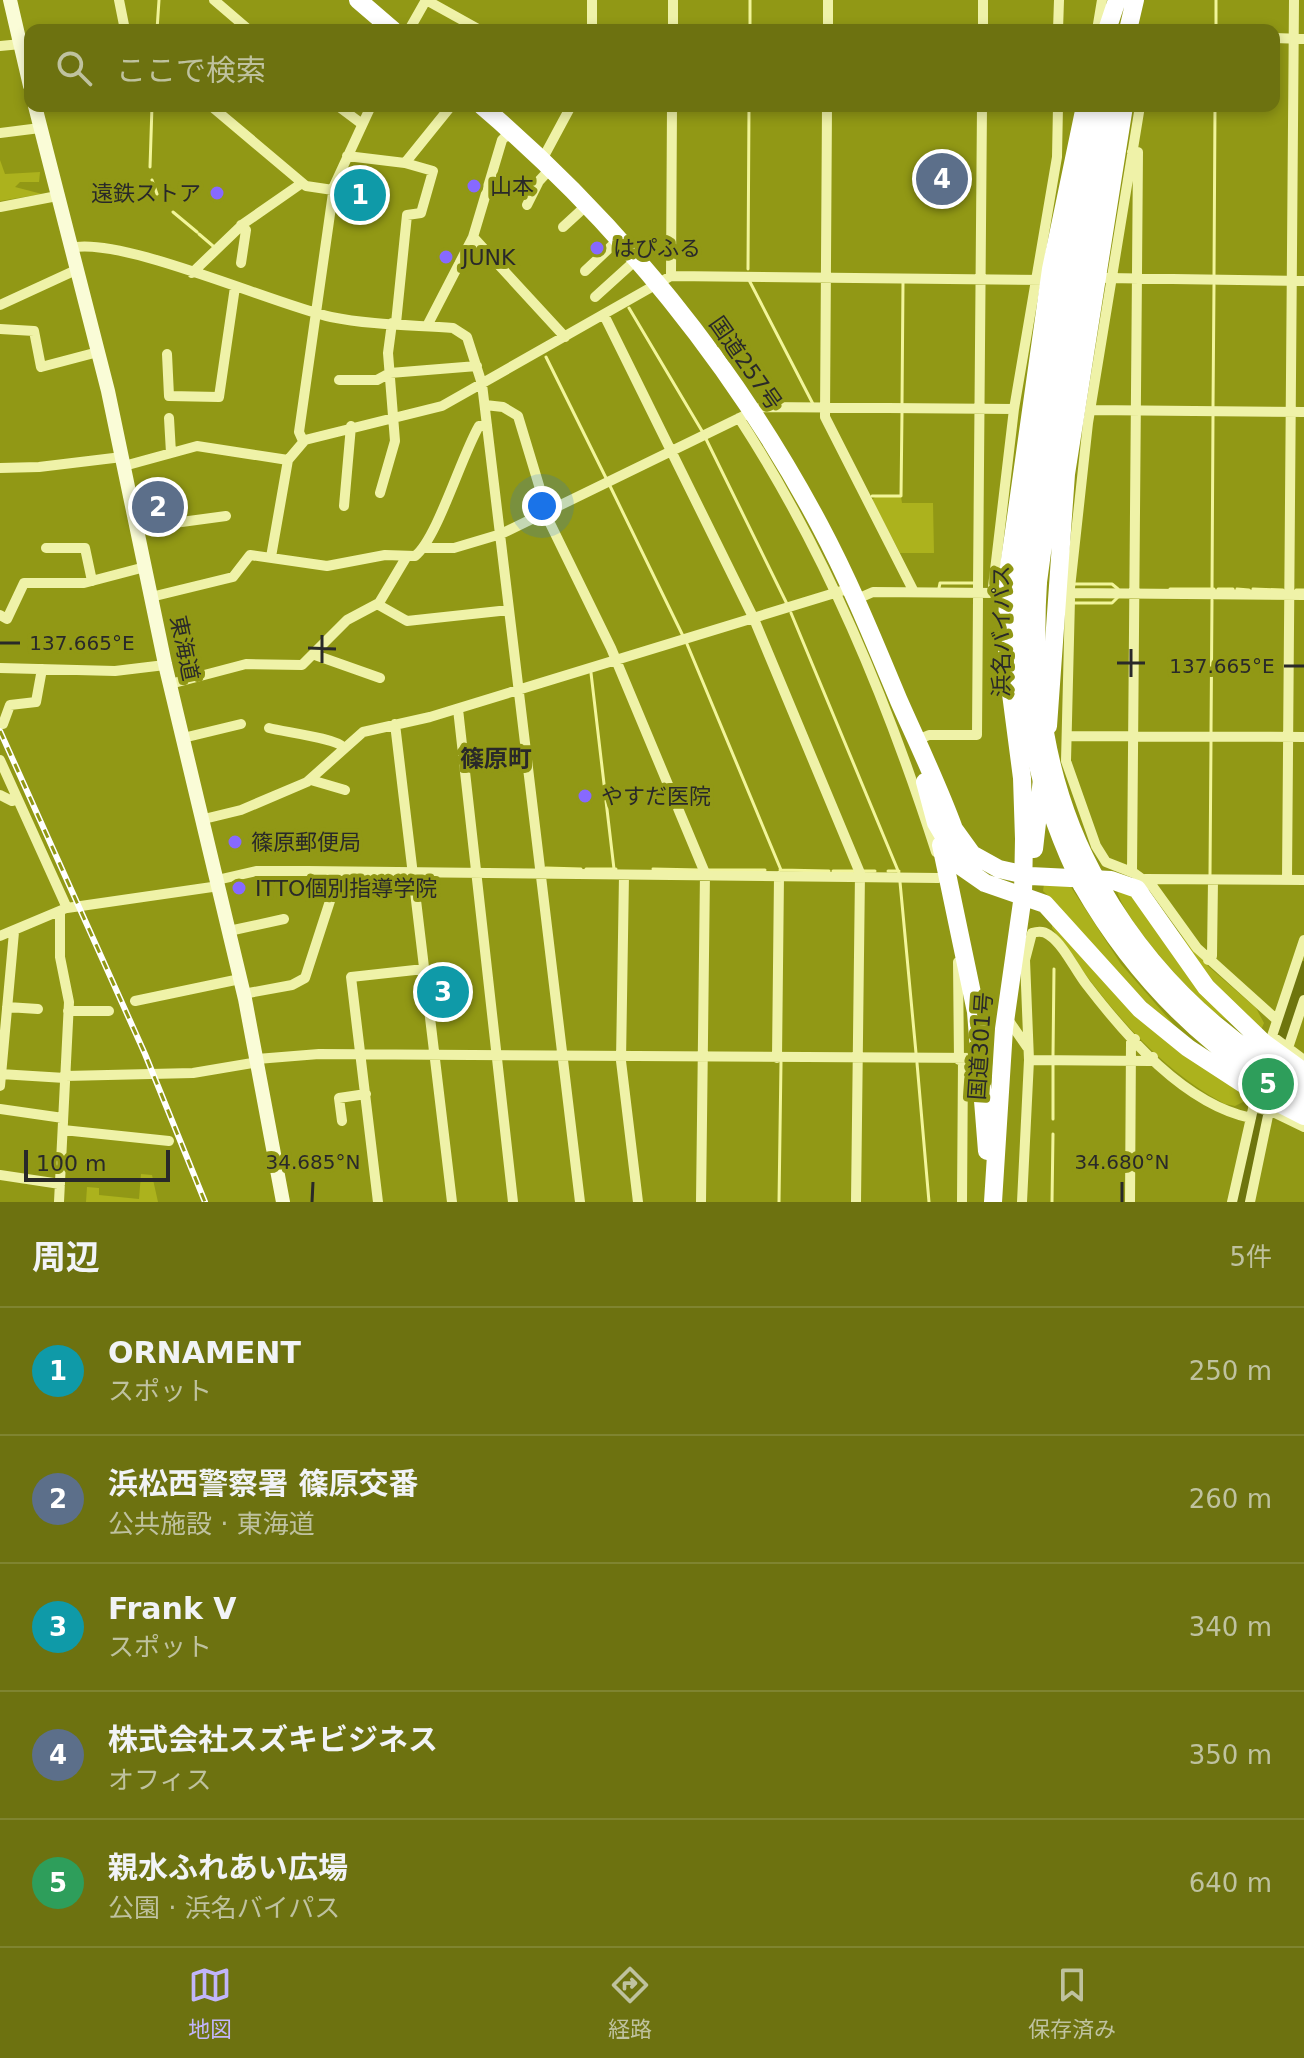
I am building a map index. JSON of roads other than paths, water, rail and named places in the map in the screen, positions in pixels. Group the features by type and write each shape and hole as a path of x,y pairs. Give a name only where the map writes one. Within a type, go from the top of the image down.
{"highway":[{"path":"358,0 386,24"},
{"path":"1111,24 1118,0"},
{"path":"1132,24 1136,0"},
{"name":"国道257号","path":"489,112 546,164 637,259 664,280 746,415 805,498 899,699 954,829 967,849 985,863 1026,875 1111,880 1137,889 1270,1076"},
{"path":"1026,875 1024,798 1009,693 1015,506 1042,279 1084,112"},
{"name":"浜名バイパス","path":"1096,112 1010,588 1036,661 1047,745 1091,886 1178,991 1270,1076 1304,1103"},
{"name":"浜名バイパス","path":"1010,588 1070,346 1111,112"},
{"path":"1026,875 1064,593 1070,447 1103,278 1123,112"},
{"name":"国道257号","path":"899,699 936,823 950,852 969,873 985,883 1023,895"},
{"path":"937,784 950,832 962,854 981,870 1019,884 1023,895 1052,909 1110,980 1155,1022 1205,1060 1270,1076 1304,1072"},
{"path":"936,823 967,959 968,1059 992,1202"},
{"name":"国道301号","path":"992,1202 1006,1016 1026,875"},
{"path":"1270,1076 1304,1116"},
{"name":"浜名バイパス","path":"1270,1076 1304,1085"}],"main road":[{"path":"10,0 24,58"},
{"name":"東海道","path":"36,112 98,352 165,665 204,819 257,1061 283,1202"}],"street":[{"path":"119,0 124,24"},
{"path":"412,24 426,0 469,24"},
{"path":"592,0 592,24"},
{"path":"673,0 673,24"},
{"path":"828,0 828,24"},
{"path":"983,0 983,24"},
{"path":"1058,24 1059,0"},
{"path":"1098,24 1102,0"},
{"path":"1287,880 1292,281 1299,39 1294,0"},
{"path":"219,2 243,24"},
{"path":"0,46 21,44"},
{"path":"218,112 302,183 333,190"},
{"path":"346,112 362,124"},
{"path":"303,441 299,432 333,190 368,112"},
{"path":"405,163 446,112"},
{"path":"527,205 568,112"},
{"path":"664,280 672,112"},
{"path":"827,112 825,417 914,592"},
{"path":"917,740 929,735 977,735 982,112"},
{"path":"1010,588 1014,409 1042,279 1057,157 1058,112"},
{"path":"1139,112 1103,278 1090,410 1064,593 1067,766 1096,846 1106,862 1145,879 1208,960 1277,1020"},
{"path":"0,133 40,128"},
{"path":"427,326 473,237 502,140 511,131"},
{"path":"1132,152 1138,152 1132,872"},
{"path":"347,156 405,163 433,171 421,213 407,215 390,373 395,446 380,493"},
{"path":"192,273 241,225 302,183"},
{"path":"0,207 57,196"},
{"path":"563,227 587,205"},
{"path":"241,225 246,230 241,263"},
{"path":"473,237 565,337"},
{"path":"585,271 619,239"},
{"path":"70,248 86,246 124,253 316,312 461,331 467,337 482,384 485,405 580,1202"},
{"path":"595,297 637,259"},
{"path":"0,305 76,270"},
{"path":"271,557 288,460 303,441 351,426 442,406 664,280 826,277 1042,279"},
{"path":"1103,278 1304,281"},
{"path":"167,354 169,396 219,397 235,287"},
{"path":"604,315 754,619 860,877 856,1202"},
{"path":"0,329 34,331 41,367 98,352"},
{"path":"339,380 377,380 390,373 477,366"},
{"path":"485,405 503,407 518,416 546,512 617,661 705,876 701,1202"},
{"path":"425,548 454,548 501,534 762,407 1014,409"},
{"path":"1090,410 1304,412"},
{"path":"169,418 171,453"},
{"path":"151,597 233,577 250,555 327,566 385,555 415,556 425,548 479,426 487,425"},
{"path":"344,506 351,426"},
{"path":"0,468 123,462 205,446 288,460"},
{"path":"137,528 226,516"},
{"path":"46,548 85,548 92,581"},
{"path":"170,684 238,665 296,666 315,655 351,617 377,604 407,556"},
{"path":"0,615 7,619 24,583 92,581 145,567"},
{"path":"939,593 957,587 978,593 1010,588"},
{"path":"204,819 248,807 311,780 343,747 363,732 458,709 754,619 848,594 1010,588"},
{"path":"978,593 1010,588"},
{"path":"1064,593 1304,595"},
{"path":"0,936 64,910 218,883 256,871 946,876 865,658 848,594"},
{"path":"377,604 407,621 509,610"},
{"path":"315,655 380,678"},
{"path":"0,668 115,671 165,665"},
{"path":"3,724 10,705 36,702 42,669"},
{"path":"458,709 513,1202"},
{"path":"183,738 241,724"},
{"path":"395,724 452,1202"},
{"path":"274,726 336,741 343,747"},
{"path":"1067,736 1304,737"},
{"path":"0,760 64,910 60,957 69,995 59,1202"},
{"path":"311,780 345,790"},
{"path":"0,795 12,801 17,799"},
{"path":"243,994 292,985 305,978 330,901 327,872"},
{"path":"624,875 621,1056 638,1202"},
{"path":"777,1058 779,876"},
{"path":"1145,879 1304,880"},
{"path":"1208,960 1212,956 1213,880"},
{"path":"229,931 284,919"},
{"path":"1022,1202 1028,1054 1025,960 1028,937 1037,931 1050,935 1135,1039 1198,1093 1270,1076"},
{"path":"0,1086 14,932"},
{"path":"1250,1202 1277,1020 1304,940"},
{"path":"378,1202 361,1054 347,978 424,969"},
{"path":"135,1001 240,979"},
{"path":"1232,1202 1270,1076 1304,1000"},
{"path":"7,1007 38,1009"},
{"path":"68,1011 109,1011"},
{"path":"1006,1016 1028,1054"},
{"path":"1130,1202 1131,1042 1135,1039"},
{"path":"1028,1054 1131,1061 1150,1061 1153,1057"},
{"path":"0,1074 65,1077 193,1073 295,1055 968,1059 962,1202"},
{"path":"1270,1076 1304,1127"},
{"path":"338,1117 339,1098 366,1094"},
{"path":"0,1109 63,1118"},
{"path":"63,1130 169,1141"},
{"path":"0,1175 60,1184"}],"waterway":[{"path":"157,24 159,0"},
{"path":"750,0 750,24"},
{"path":"1216,0 1216,24"},
{"path":"150,167 152,112"},
{"path":"748,269 749,112"},
{"path":"1214,276 1215,112"},
{"path":"152,180 157,194"},
{"path":"173,212 197,232"},
{"path":"199,234 213,246"},
{"path":"749,280 813,404"},
{"path":"902,404 903,282"},
{"path":"1213,407 1214,285"},
{"path":"629,308 702,431"},
{"path":"546,357 606,478"},
{"path":"872,496 901,496 902,413"},
{"path":"1212,590 1213,415"},
{"path":"706,439 787,604"},
{"path":"610,486 683,636"},
{"path":"939,588 940,583 975,583"},
{"path":"1075,584 1112,584 1118,589"},
{"path":"1170,589 1214,589"},
{"path":"1218,589 1233,589"},
{"path":"1237,589 1249,590"},
{"path":"1253,589 1283,590"},
{"path":"1296,590 1304,590"},
{"path":"1075,603 1112,603 1118,597"},
{"path":"1211,732 1212,600"},
{"path":"791,613 899,873"},
{"path":"687,644 781,870"},
{"path":"591,673 614,869"},
{"path":"1210,875 1211,741"},
{"path":"546,868 581,869"},
{"path":"586,869 616,869"},
{"path":"653,869 700,870"},
{"path":"708,870 765,870"},
{"path":"780,870 829,871"},
{"path":"833,871 856,871"},
{"path":"863,871 875,871"},
{"path":"888,871 899,871"},
{"path":"900,882 916,1053"},
{"path":"1053,1056 1054,969"},
{"path":"1274,1058 1304,970"},
{"path":"779,1202 781,1062"},
{"path":"917,1063 929,1202"},
{"path":"1053,1065 1053,1119"},
{"path":"1242,1202 1266,1091"},
{"path":"1052,1202 1053,1134"}],"railway":[{"path":"0,731 145,1054 205,1202"}],"place":[{"name":"株式会社スズキビジネス","path":"942,179"},
{"name":"山本","path":"474,186"},
{"name":"遠鉄ストア","path":"217,193"},
{"name":"ORNAMENT","path":"360,195"},
{"name":"はぴふる","path":"597,248"},
{"name":"JUNK","path":"446,257"},
{"name":"浜松西警察署 篠原交番","path":"158,507"},
{"name":"やすだ医院","path":"585,796"},
{"name":"篠原郵便局","path":"235,842"},
{"name":"ITTO個別指導学院","path":"239,888"},
{"name":"Frank Ⅴ","path":"443,992"},
{"name":"親水ふれあい広場","path":"1268,1084"}],"district":[{"name":"篠原町","path":"496,759"}]}
